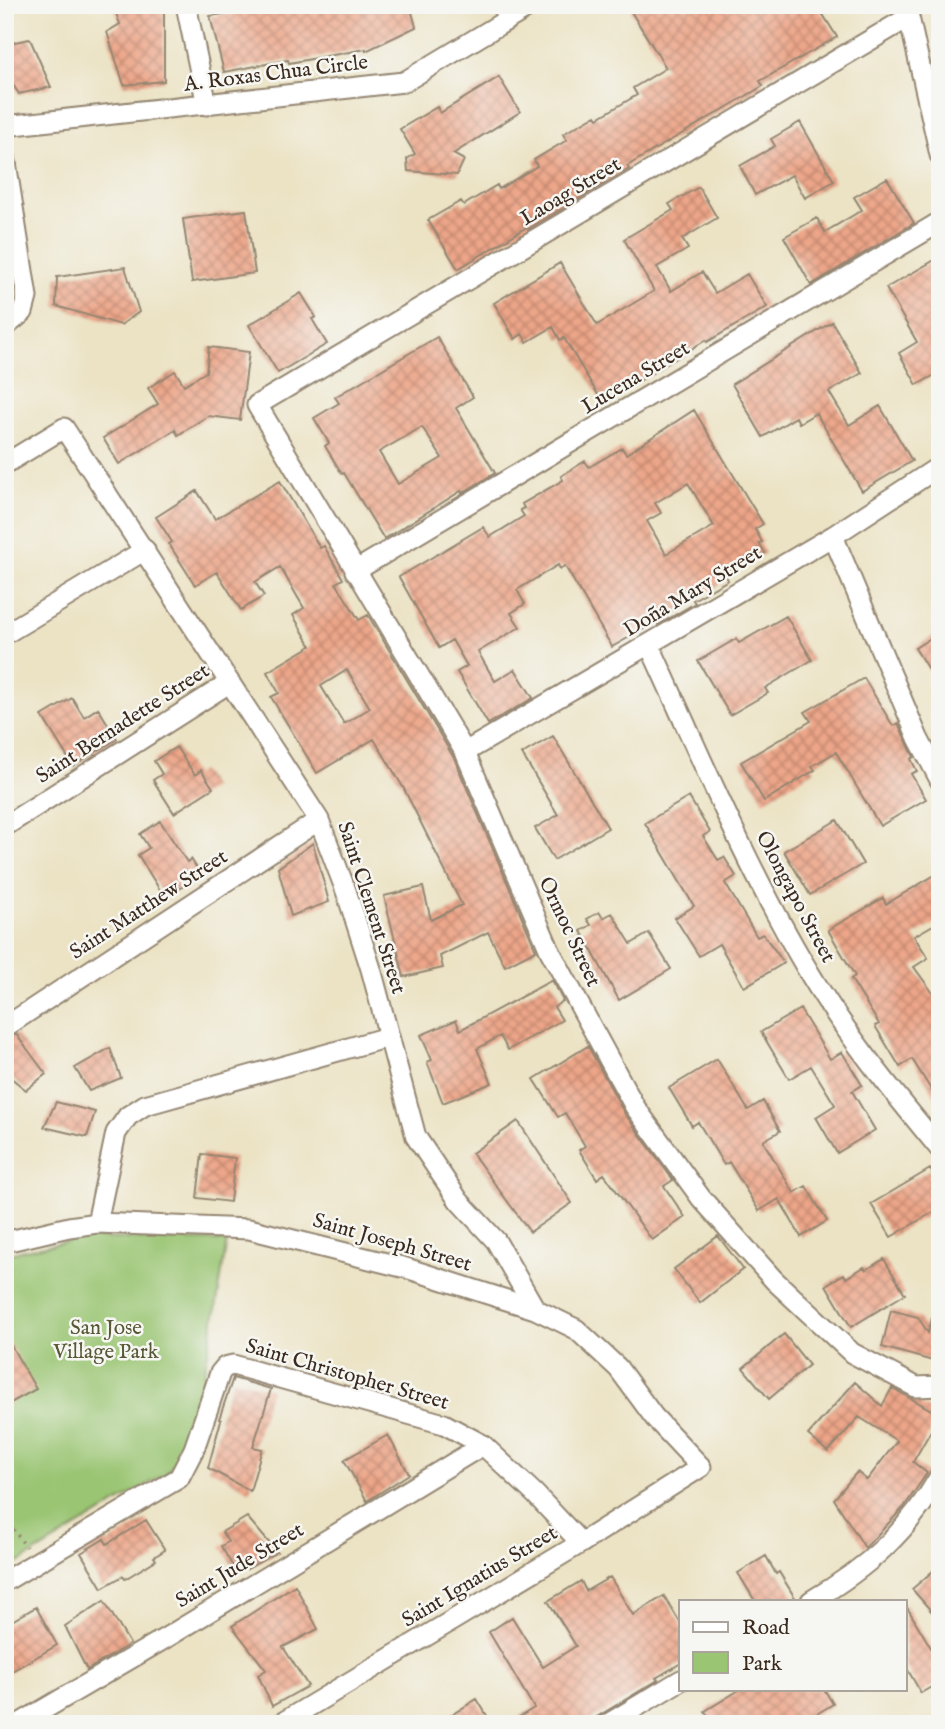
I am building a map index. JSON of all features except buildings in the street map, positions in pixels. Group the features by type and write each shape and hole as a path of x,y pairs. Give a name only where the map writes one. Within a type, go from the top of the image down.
{"street":[{"path":"186,5 207,105"},
{"name":"A. Roxas Chua Circle","path":"5,127 404,82 532,5"},
{"name":"Laoag Street","path":"257,405 909,17 940,155"},
{"path":"5,156 27,297 23,312 5,327"},
{"name":"Lucena Street","path":"355,571 940,222"},
{"name":"Ormoc Street","path":"257,405 466,752 556,963 635,1107 701,1198 774,1280 852,1353 916,1387 940,1386"},
{"name":"Saint Clement Street","path":"5,464 64,428 318,820 346,891 371,969 416,1137 459,1201 496,1241 535,1309"},
{"name":"Doña Mary Street","path":"466,752 833,536 940,466"},
{"path":"833,536 918,738 940,780"},
{"path":"5,634 145,550"},
{"name":"Olongapo Street","path":"649,645 748,861 811,975 877,1072 940,1149"},
{"name":"Saint Bernadette Street","path":"5,826 229,682"},
{"name":"Saint Matthew Street","path":"5,1027 318,820"},
{"path":"96,1223 116,1133 128,1116 145,1105 388,1037"},
{"name":"Saint Joseph Street","path":"5,1242 96,1223 249,1228 406,1268 535,1309 576,1329 618,1368 654,1417 701,1467"},
{"name":"Saint Christopher Street","path":"38,1563 179,1478 194,1449 220,1373 233,1364 444,1424 482,1445 535,1493 581,1543"},
{"name":"Saint Jude Street","path":"19,1724 482,1445"},
{"name":"Saint Ignatius Street","path":"280,1724 581,1543 701,1467"},
{"path":"813,1600 842,1582 895,1538 924,1504 940,1476"},
{"path":"5,1581 38,1563"},
{"path":"608,1724 679,1681"}],"path":[{"path":"5,1518 38,1563"}],"green space":[{"name":"San Jose Village Park","path":"85,1238 227,1241 198,1400 177,1457 165,1474 5,1571 5,1256"}]}
